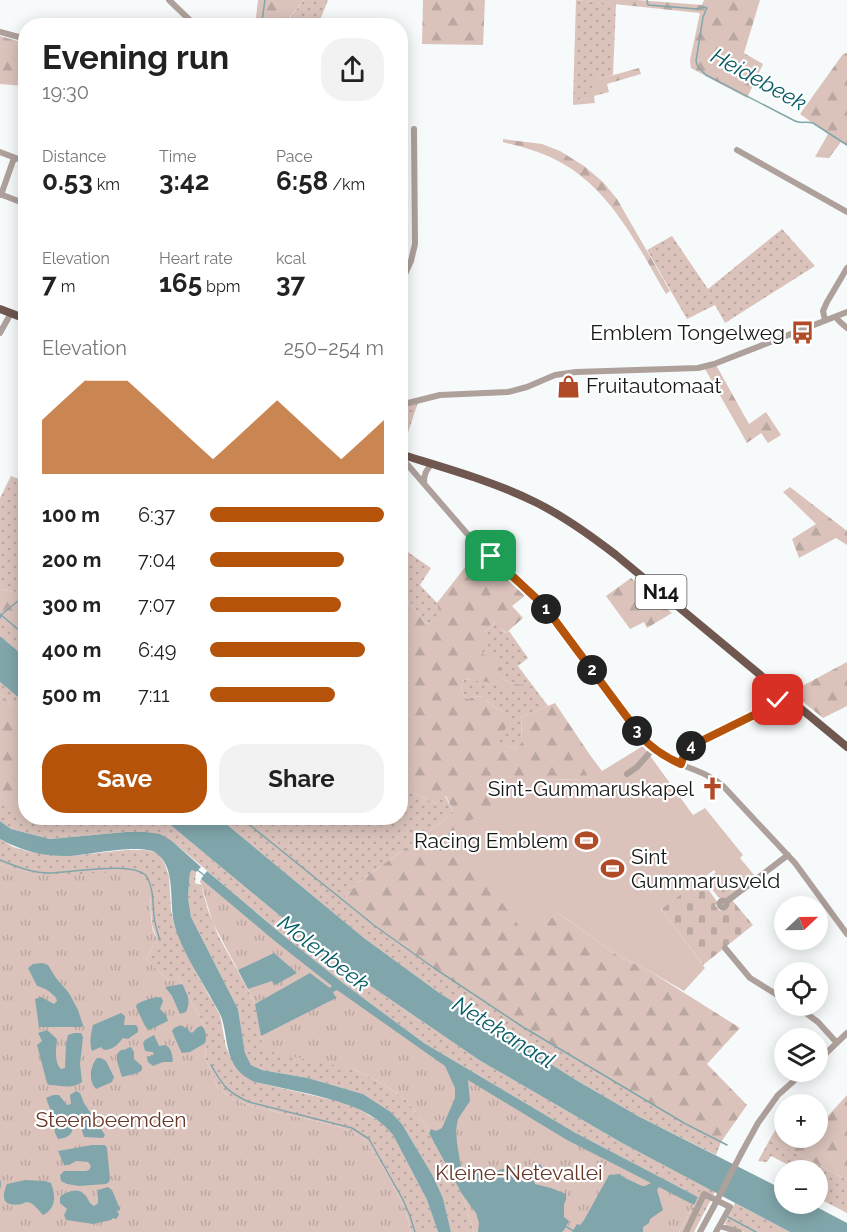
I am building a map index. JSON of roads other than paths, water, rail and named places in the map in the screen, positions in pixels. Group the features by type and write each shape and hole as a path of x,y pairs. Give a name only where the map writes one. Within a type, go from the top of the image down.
{"main road":[{"path":"0,309 18,316"},
{"name":"N14","path":"408,457 516,493 565,519 616,555 847,747"}],"street":[{"path":"169,0 188,18"},
{"path":"0,32 18,37"},
{"path":"408,268 415,244 414,129"},
{"path":"737,150 847,212"},
{"path":"0,152 18,159"},
{"path":"14,158 0,195 18,201"},
{"path":"825,320 823,310 826,302 847,267"},
{"path":"408,403 440,395 508,392 555,375 576,372 698,368 847,312"},
{"path":"0,333 11,313"},
{"path":"836,316 847,328"},
{"path":"422,481 428,463"},
{"path":"408,464 470,537 545,608 653,749 669,759 716,779 788,855 847,933"},
{"path":"681,764 691,746 772,706 783,694"},
{"path":"627,774 637,767 653,749"},
{"path":"726,902 788,855"},
{"path":"725,948 742,971 774,993"},
{"path":"810,1016 837,1043"},
{"path":"828,1051 847,1033"},
{"path":"700,1232 758,1123 778,1095 793,1082"},
{"path":"686,1232 704,1194 730,1208 718,1229 739,1232"}],"water":[{"path":"0,636 18,651 18,697 0,682"},
{"path":"0,821 11,829 50,839 126,832 160,834 172,841 201,867 196,872 192,870 190,873 188,897 191,917 238,1009 245,1053 251,1065 262,1070 308,1078 363,1094 391,1112 402,1124 433,1176 443,1198 451,1232 438,1232 427,1200 393,1135 376,1119 333,1100 255,1082 236,1068 229,1053 221,1016 178,936 173,919 169,874 163,860 156,853 139,849 70,856 34,852 0,839"},
{"path":"170,825 227,825 364,938 438,992 576,1080 638,1116 774,1185 774,1214 828,1213 847,1223 847,1232 790,1232 622,1143 479,1060 337,963"},
{"path":"207,871 343,983 424,1043 574,1132 698,1197 694,1205 659,1187 657,1190 663,1210 650,1219 649,1223 643,1227 643,1232 572,1232 577,1224 580,1225 584,1220 609,1175 620,1174 642,1186 651,1183 567,1140 468,1080 470,1101 458,1119 456,1130 461,1167 464,1170 476,1169 489,1173 510,1167 531,1169 540,1164 548,1175 544,1179 534,1180 535,1184 566,1194 564,1217 569,1221 562,1232 478,1232 479,1223 476,1213 462,1194 429,1133 431,1129 436,1131 442,1128 455,1098 455,1088 445,1066 337,990 333,992 336,998 261,1036 255,1004 310,973 330,988 332,986 201,879"},
{"path":"274,953 297,973 275,985 272,981 248,989 238,970"},
{"path":"33,964 48,965 69,993 78,1010 82,1027 39,1027 35,999 41,997 54,1004 57,1001 50,992 37,986 28,968"},
{"path":"182,984 189,1001 186,1012 180,1014 165,987"},
{"path":"161,997 163,1001 160,1009 168,1021 149,1030 136,1007 137,1004"},
{"path":"121,1013 125,1016 124,1025 136,1025 138,1032 128,1039 123,1038 111,1049 104,1050 101,1047 92,1051 90,1041 93,1025"},
{"path":"181,1025 184,1028 187,1027 192,1033 202,1026 206,1034 205,1043 190,1052 182,1053 172,1031"},
{"path":"47,1030 57,1039 56,1059 61,1069 65,1068 68,1035 81,1033 83,1037 80,1064 82,1082 70,1086 47,1083 37,1045 42,1041 38,1033"},
{"path":"154,1035 159,1046 165,1045 170,1049 172,1062 163,1062 153,1066 148,1062 147,1057 154,1053 145,1051 143,1043"},
{"path":"131,1047 134,1059 142,1066 142,1070 122,1077 117,1054"},
{"path":"97,1058 106,1061 114,1077 112,1082 96,1089 93,1086 91,1074"},
{"path":"76,1091 80,1093 105,1135 103,1138 84,1137 78,1124 73,1127 68,1136 58,1139 46,1098 59,1095 67,1105 71,1104 70,1095"},
{"path":"105,1145 107,1148 109,1182 79,1186 61,1181 60,1175 64,1171 86,1171 91,1166 88,1162 76,1161 64,1165 58,1151"},
{"path":"25,1180 51,1183 54,1193 53,1206 43,1215 29,1202 16,1205 8,1203 4,1198 7,1184"},
{"path":"108,1187 112,1190 120,1209 117,1210 119,1215 116,1219 93,1224 66,1220 64,1215 67,1209 60,1203 60,1197 68,1192 78,1191 86,1196 94,1206 98,1203 98,1190"}],"waterway":[{"path":"262,18 265,0"},
{"name":"Heidebeek","path":"647,0 648,5 707,8 703,17 696,61 698,67 706,75 795,121 813,123 847,145"},
{"path":"0,618 18,601"},
{"path":"0,614 18,629"},
{"name":"Netekanaal","path":"250,825 375,926 434,968 523,1027 684,1123 727,1145"},
{"path":"0,860 43,873 116,868 140,872 147,877 151,888 155,922 160,940"},
{"name":"Molenbeek","path":"196,869 204,875"},
{"path":"211,1065 226,1088 249,1102 352,1128 369,1139 403,1200 415,1232"},
{"path":"0,1181 0,1187"},
{"name":"Molenbeek","path":"728,1217 756,1232"},
{"name":"Molenbeek","path":"565,1226 575,1232"}],"place":[{"name":"Emblem Tongelweg","path":"803,333"},
{"name":"Fruitautomaat","path":"568,386"},
{"name":"Sint-Gummaruskapel","path":"712,789"},
{"name":"Racing Emblem","path":"586,841"},
{"name":"Sint Gummarusveld","path":"613,869"}],"park label":[{"name":"Steenbeemden","path":"111,1120"},
{"name":"Kleine-Netevallei","path":"519,1173"}]}
